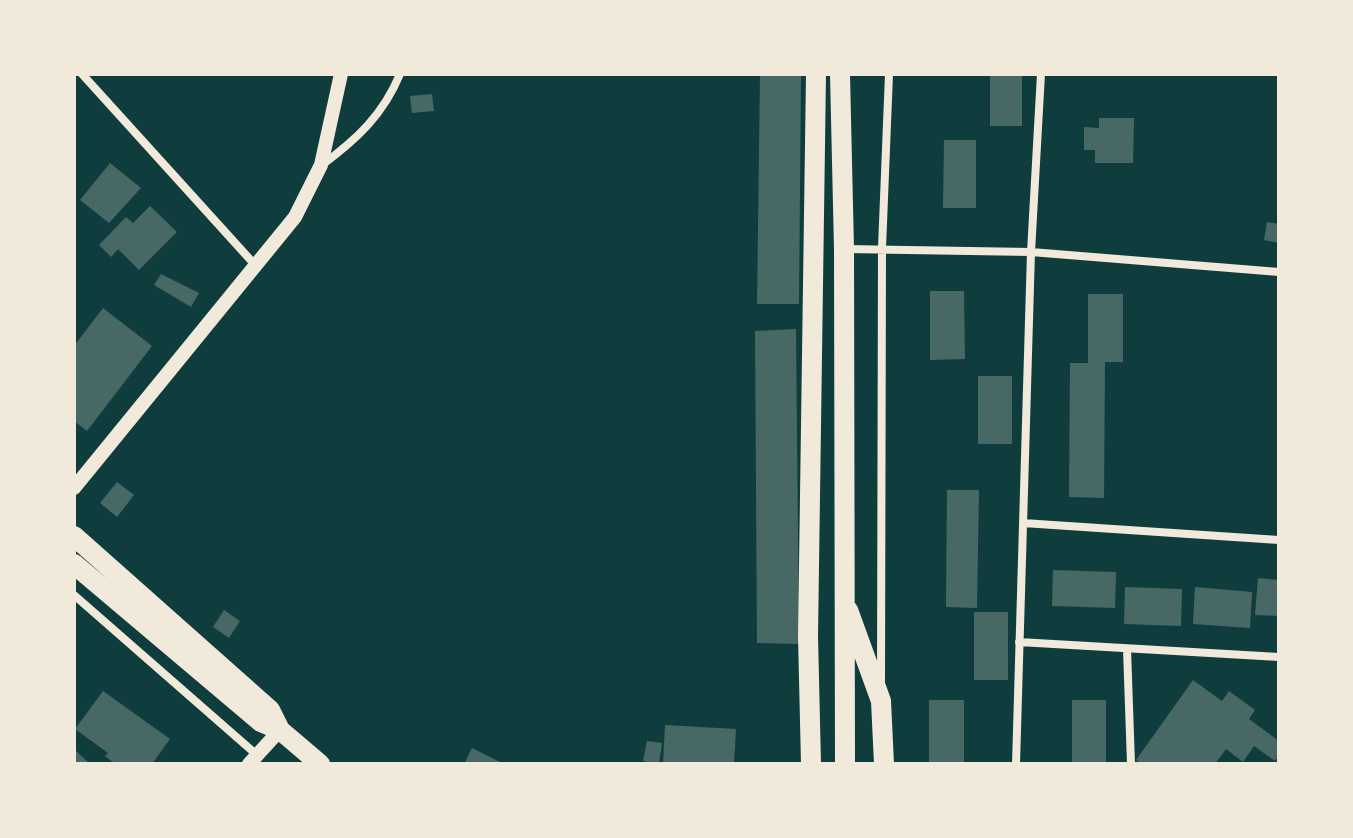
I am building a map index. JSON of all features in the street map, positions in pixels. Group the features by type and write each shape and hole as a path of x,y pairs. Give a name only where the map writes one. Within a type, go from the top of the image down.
{"main road":[{"path":"811,764 808,636 816,74"},
{"path":"840,74 844,249 845,764"},
{"path":"74,536 270,710 280,730"},
{"path":"74,564 261,722 280,730 320,764"},
{"path":"843,596 881,701 884,764"}],"street":[{"path":"82,74 257,267"},
{"path":"74,488 295,217 321,165 341,74"},
{"path":"321,165 369,126 389,101 400,74"},
{"path":"881,701 882,248 889,74"},
{"path":"1016,764 1031,252 1041,74"},
{"path":"844,249 1031,252 1279,272"},
{"path":"1023,523 1279,540"},
{"path":"74,595 253,760 280,730"},
{"path":"1019,642 1279,657"},
{"path":"1127,649 1131,764"}],"building":[{"path":"760,74 801,74 799,304 757,304"},
{"path":"990,74 1022,74 1022,126 990,126"},
{"path":"432,94 434,111 412,113 410,96"},
{"path":"1099,118 1134,118 1133,163 1095,163 1095,150 1084,150 1084,127 1099,128"},
{"path":"944,140 976,140 976,208 943,208"},
{"path":"110,163 141,188 109,223 80,200"},
{"path":"150,206 177,232 139,270 118,249 111,257 99,245 126,217 133,223"},
{"path":"1267,222 1279,224 1279,243 1264,240"},
{"path":"161,274 199,293 191,307 154,285"},
{"path":"930,291 964,291 965,359 930,360"},
{"path":"1088,294 1123,294 1123,362 1105,362 1104,498 1069,497 1070,363 1088,363"},
{"path":"103,308 152,346 87,431 74,421 74,346"},
{"path":"796,329 799,644 757,643 755,331"},
{"path":"978,376 1012,376 1012,444 978,444"},
{"path":"117,482 134,495 117,517 100,503"},
{"path":"947,490 979,490 977,608 946,607"},
{"path":"1053,570 1116,572 1115,608 1052,606"},
{"path":"1258,578 1279,580 1279,616 1255,615"},
{"path":"1125,587 1182,589 1181,626 1124,624"},
{"path":"1195,587 1252,592 1250,628 1193,624"},
{"path":"224,610 240,621 229,638 213,627"},
{"path":"974,612 1008,612 1008,680 974,680"},
{"path":"1193,680 1222,701 1229,691 1255,710 1249,719 1279,741 1279,755 1275,761 1254,746 1243,762 1226,749 1215,764 1142,764 1136,760"},
{"path":"103,691 170,739 152,764 115,764 105,756 108,753 75,729"},
{"path":"929,700 964,700 964,764 929,764"},
{"path":"1072,700 1106,700 1106,764 1072,764"},
{"path":"665,725 736,729 734,764 663,764"},
{"path":"647,741 662,743 659,764 643,761"},
{"path":"472,748 504,764 464,764"},
{"path":"74,749 88,762 86,764 74,764"}]}
